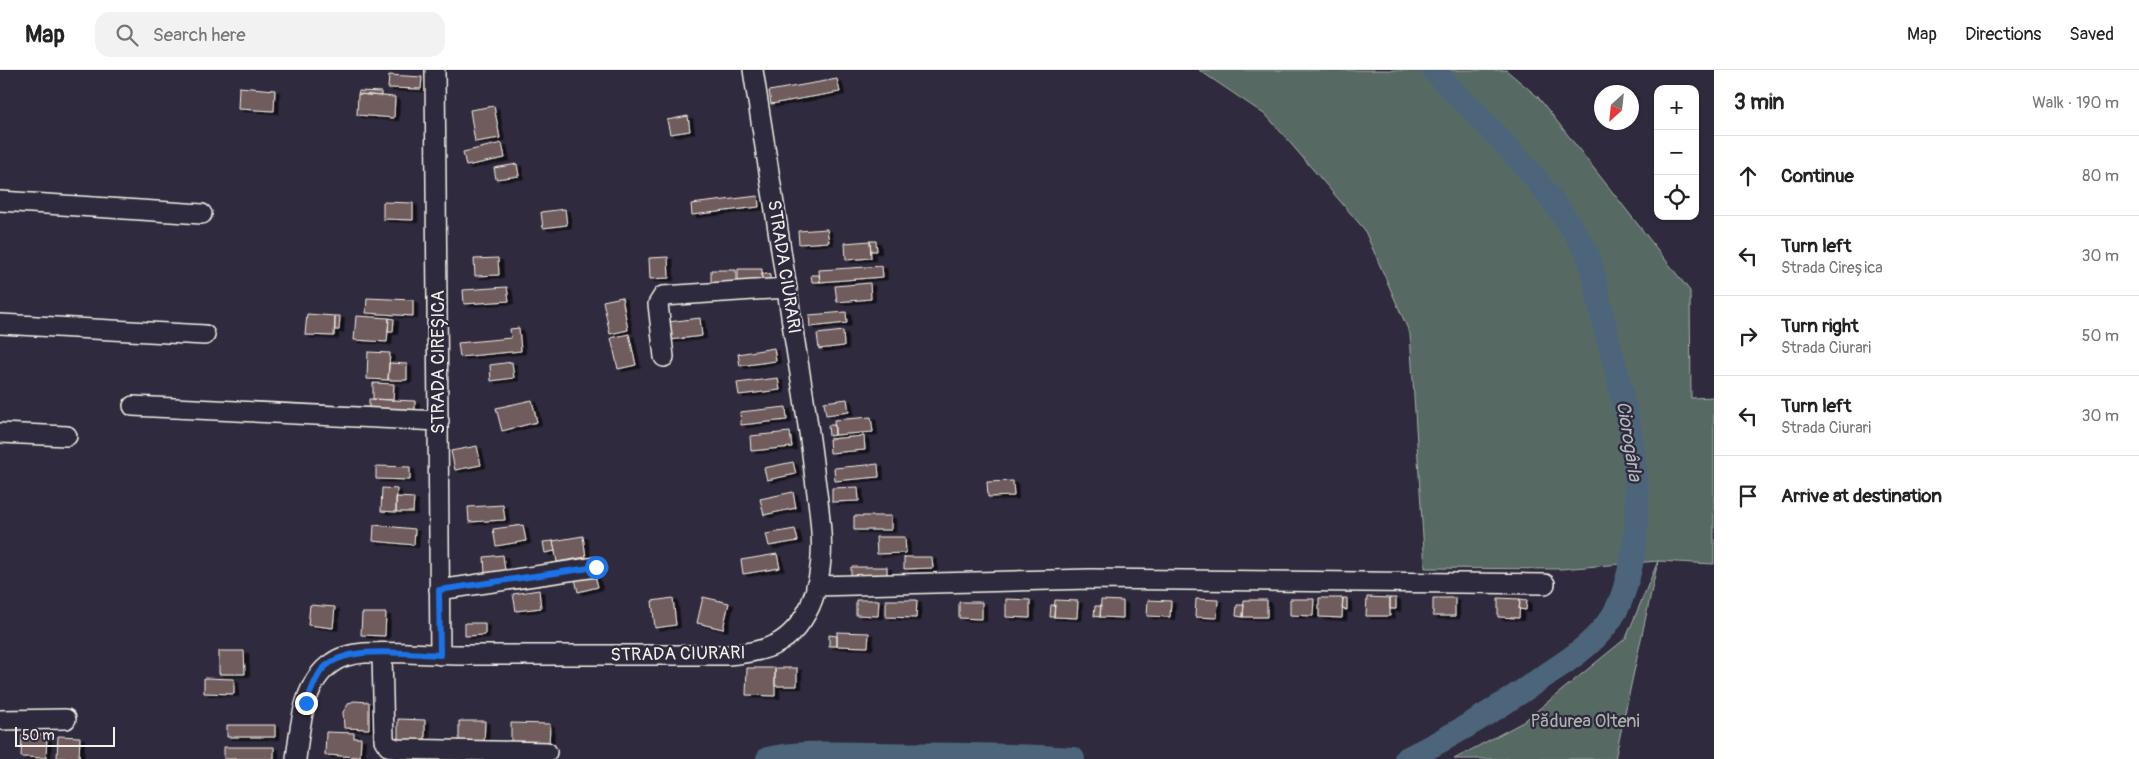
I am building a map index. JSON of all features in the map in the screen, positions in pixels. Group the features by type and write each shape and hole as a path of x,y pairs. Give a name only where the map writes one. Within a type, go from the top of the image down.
{"street":[{"name":"STRADA CIREȘICA","path":"435,70 440,655"},
{"name":"STRADA CIURARI","path":"296,759 306,703 315,681 322,670 339,658 349,655 382,653 440,655 728,655 756,652 776,645 800,625 810,606 816,586 821,564 822,537 811,445 753,70"},
{"path":"0,201 202,214"},
{"path":"664,357 658,304 663,296 787,288"},
{"path":"0,324 205,335"},
{"path":"133,406 439,421"},
{"path":"0,433 67,436"},
{"path":"439,590 596,567"},
{"path":"816,586 1090,578 1545,584"},
{"path":"382,653 384,740 388,746 396,749 547,752"},
{"path":"0,720 66,719"}],"green space":[{"path":"1199,70 1506,70 1538,97 1690,291 1691,398 1714,397 1714,564 1658,561 1561,569 1425,568 1410,334 1364,229 1267,116"},
{"name":"Pădurea Olteni","path":"1658,561 1615,759 1454,759 1523,722 1626,638"}],"building":[{"path":"389,75 422,77 421,89 388,88"},
{"path":"837,79 840,92 771,104 769,91"},
{"path":"239,87 275,90 274,111 238,109"},
{"path":"359,91 381,92 381,96 358,94"},
{"path":"358,94 395,97 394,118 357,115"},
{"path":"494,106 500,138 475,142 470,110"},
{"path":"688,116 690,131 670,134 667,120"},
{"path":"502,143 505,158 466,166 463,152"},
{"path":"517,164 519,176 496,179 494,168"},
{"path":"758,196 759,207 692,215 691,204"},
{"path":"383,202 413,203 413,220 383,219"},
{"path":"565,209 567,225 543,228 541,212"},
{"path":"827,229 829,242 799,244 798,231"},
{"path":"870,241 876,241 877,251 871,251"},
{"path":"870,241 871,258 846,260 845,243"},
{"path":"668,257 669,278 650,279 649,258"},
{"path":"498,258 499,275 475,276 474,259"},
{"path":"882,266 883,277 820,282 819,270"},
{"path":"738,269 762,269 762,283 738,283"},
{"path":"711,270 736,270 736,284 711,284"},
{"path":"762,274 770,274 770,283 762,283"},
{"path":"811,275 819,275 820,282 812,282"},
{"path":"870,283 871,299 837,302 835,286"},
{"path":"507,287 509,301 464,304 463,290"},
{"path":"622,297 628,330 610,334 603,301"},
{"path":"367,298 413,300 413,316 366,313"},
{"path":"846,312 847,323 810,327 809,315"},
{"path":"307,314 335,316 334,336 305,335"},
{"path":"335,316 340,316 339,330 335,330"},
{"path":"356,316 389,318 387,342 354,340"},
{"path":"389,318 394,319 393,332 388,332"},
{"path":"700,318 702,336 670,340 668,322"},
{"path":"519,328 521,351 460,357 458,343 511,338 510,329"},
{"path":"843,331 844,346 819,349 817,334"},
{"path":"629,334 636,365 618,369 611,338"},
{"path":"774,348 776,361 740,366 738,354"},
{"path":"368,352 390,353 388,380 367,379"},
{"path":"512,362 514,378 491,381 490,365"},
{"path":"389,363 407,364 407,380 388,380"},
{"path":"778,378 780,390 739,395 737,383"},
{"path":"373,383 394,384 393,400 373,399"},
{"path":"369,399 415,401 415,414 369,412"},
{"path":"847,399 849,412 826,415 824,402"},
{"path":"532,400 537,422 502,431 496,408"},
{"path":"786,407 787,420 741,425 740,412"},
{"path":"871,417 873,432 835,435 834,420"},
{"path":"828,425 835,425 835,435 829,436"},
{"path":"790,432 792,447 751,451 750,436"},
{"path":"864,436 865,450 830,453 829,439"},
{"path":"477,446 481,465 455,470 451,451"},
{"path":"793,462 796,474 767,480 764,468"},
{"path":"878,464 879,477 835,481 834,468"},
{"path":"376,466 410,467 410,480 376,479"},
{"path":"1013,481 1014,496 988,497 987,482"},
{"path":"858,487 859,501 832,502 832,488"},
{"path":"382,488 397,489 396,512 381,511"},
{"path":"793,492 796,508 764,515 760,499"},
{"path":"396,497 414,498 413,512 396,512"},
{"path":"503,505 505,520 469,522 468,507"},
{"path":"854,516 891,516 891,530 854,530"},
{"path":"374,525 415,529 414,545 373,541"},
{"path":"523,525 526,541 496,546 493,529"},
{"path":"795,529 798,541 769,546 766,534"},
{"path":"583,536 586,557 557,562 553,541"},
{"path":"876,537 905,537 906,553 877,554"},
{"path":"553,541 555,551 545,553 543,542"},
{"path":"777,554 780,568 743,574 741,560"},
{"path":"503,555 505,571 485,573 484,557"},
{"path":"904,557 932,557 933,568 904,569"},
{"path":"851,567 887,567 887,579 851,579"},
{"path":"595,575 598,587 578,592 575,579"},
{"path":"539,590 541,608 516,611 513,594"},
{"path":"703,597 729,603 723,629 697,623"},
{"path":"1367,597 1390,598 1390,616 1366,616"},
{"path":"673,598 676,625 655,628 652,601"},
{"path":"1319,598 1343,598 1342,618 1319,617"},
{"path":"1343,598 1347,598 1347,610 1342,609"},
{"path":"1390,598 1396,598 1396,609 1390,609"},
{"path":"1433,598 1455,598 1455,616 1433,616"},
{"path":"1498,598 1520,599 1519,618 1498,617"},
{"path":"1006,599 1030,600 1030,618 1006,617"},
{"path":"1196,599 1218,600 1217,618 1195,617"},
{"path":"1290,599 1314,599 1313,616 1290,615"},
{"path":"1520,599 1527,600 1526,610 1519,609"},
{"path":"856,600 879,600 878,616 856,615"},
{"path":"886,600 917,600 916,618 886,617"},
{"path":"1055,600 1078,601 1077,618 1054,617"},
{"path":"1101,600 1123,601 1123,618 1100,617"},
{"path":"1148,600 1171,601 1170,617 1147,616"},
{"path":"1244,600 1267,600 1267,617 1243,617"},
{"path":"959,602 982,602 982,619 959,618"},
{"path":"310,605 335,607 333,628 308,625"},
{"path":"1051,605 1055,605 1054,617 1050,617"},
{"path":"1237,605 1244,605 1243,617 1236,616"},
{"path":"1095,606 1101,606 1100,617 1094,616"},
{"path":"362,613 386,613 385,636 361,635"},
{"path":"465,623 485,623 485,635 465,636"},
{"path":"837,632 869,633 868,647 837,646"},
{"path":"829,635 837,636 837,646 829,646"},
{"path":"219,651 244,651 245,674 219,674"},
{"path":"747,668 775,668 775,696 746,695"},
{"path":"775,668 797,668 797,686 775,686"},
{"path":"204,678 234,679 234,694 204,693"},
{"path":"354,701 369,702 369,729 344,728 343,712 349,703"},
{"path":"398,719 425,720 425,744 398,744"},
{"path":"459,721 485,721 484,745 459,745"},
{"path":"511,723 550,724 549,746 511,745"},
{"path":"227,725 275,725 275,737 227,737"},
{"path":"326,732 354,733 354,738 361,738 360,757 325,755"},
{"path":"22,734 47,735 46,758 21,757"},
{"path":"58,736 80,737 79,758 57,758"},
{"path":"224,747 274,747 274,759 224,759"}],"waterway":[{"name":"Ciorogârla","path":"1406,759 1508,701 1558,667 1593,640 1612,617 1619,603 1631,564 1636,533 1637,503 1632,443 1593,274 1585,249 1534,177 1495,133 1433,70"},
{"name":"Ciorogârla","path":"768,759 781,756 837,753 1000,755 1073,759"}],"route":[{"path":"306,703 322,670 339,658 363,653 440,655 439,590 596,567"}]}
